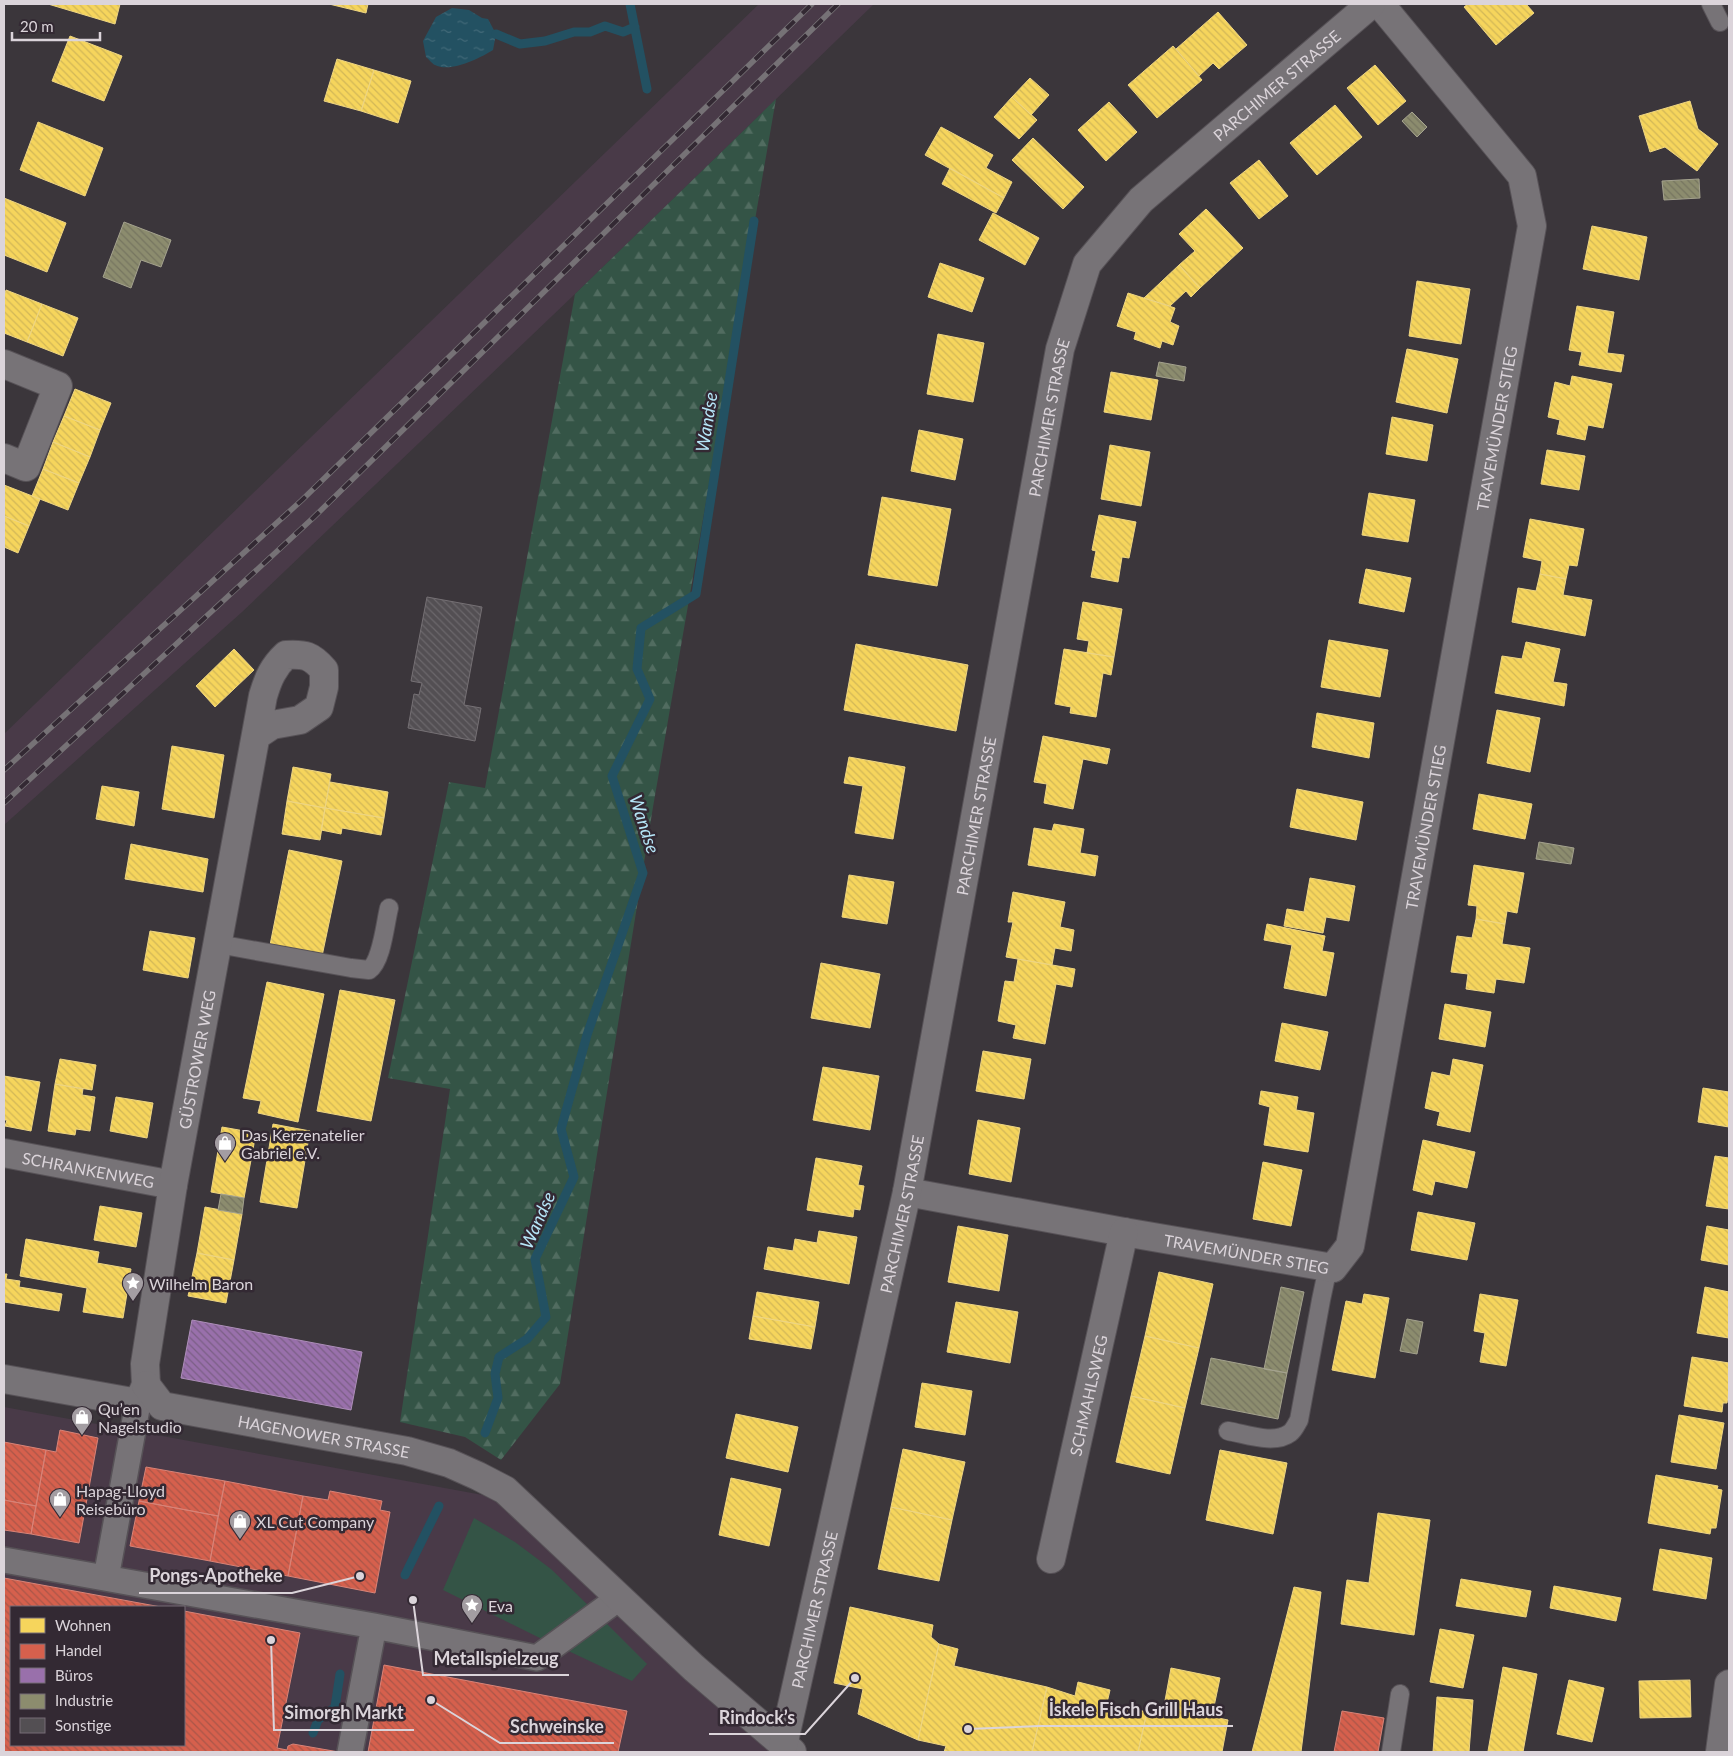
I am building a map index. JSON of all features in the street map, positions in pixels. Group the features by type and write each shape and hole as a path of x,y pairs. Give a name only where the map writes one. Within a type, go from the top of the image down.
{"street":[{"name":"PARCHIMER STRASSE","path":"788,1749 907,1192 1060,349 1087,264 1141,200 1371,4"},
{"name":"TRAVEMÜNDER STIEG","path":"907,1192 1332,1268 1350,1246 1532,226 1522,176 1380,4"},
{"path":"4,364 58,386 26,467 4,458"},
{"name":"GÜSTROWER WEG","path":"142,1394 173,1185 257,734"},
{"name":"SCHRANKENWEG","path":"4,1153 173,1185"},
{"name":"SCHMAHLSWEG","path":"1051,1559 1124,1232"},
{"path":"4,1379 142,1394 106,1578"},
{"name":"HAGENOWER STRASSE","path":"142,1394 162,1406 407,1451 450,1463 505,1490 619,1598 788,1749"},
{"path":"4,1560 374,1626 537,1658 619,1598"},
{"path":"350,1752 374,1626"},
{"path":"1720,1752 1729,1684"}],"lane":[{"path":"1712,4 1720,22"},
{"path":"218,944 369,970 374,966 378,957 389,908"},
{"path":"1228,1430 1264,1437 1282,1438 1292,1432 1298,1420 1320,1300 1328,1267"},
{"path":"1391,1752 1400,1694"}],"shaded area":[{"path":"759,4 874,4 575,294 242,612 4,825 4,734"},
{"path":"4,1407 542,1506 770,1732 797,1752 4,1752"}],"green space":[{"path":"776,99 653,807 560,1384 501,1460 465,1437 400,1422 450,1089 388,1078 449,782 485,788 575,294"},
{"path":"474,1518 515,1542 551,1569 593,1610 548,1642 443,1590"},
{"path":"600,1617 647,1664 632,1681 560,1647"}],"water":[{"path":"452,8 469,10 482,18 488,19 496,34 493,50 465,64 442,67 434,64 426,57 423,41 436,17"}],"building: Wohnen":[{"path":"48,4 120,4 115,24"},
{"path":"329,4 368,4 366,13"},
{"path":"1468,4 1526,4 1534,13 1496,45 1464,7"},
{"path":"1218,12 1247,45 1219,69 1213,63 1199,76 1176,49"},
{"path":"70,36 122,56 104,101 52,81"},
{"path":"1173,46 1202,80 1157,118 1128,85"},
{"path":"337,59 374,70 361,111 324,101"},
{"path":"1375,65 1406,101 1378,125 1347,88"},
{"path":"374,70 411,81 398,123 361,111"},
{"path":"1030,78 1049,95 1031,115 1012,97"},
{"path":"1012,97 1037,120 1019,139 994,117"},
{"path":"1690,101 1698,129 1718,144 1697,171 1665,147 1650,152 1639,116"},
{"path":"1109,102 1137,132 1106,161 1078,130"},
{"path":"1335,105 1362,137 1317,175 1290,143"},
{"path":"38,122 103,148 85,196 20,170"},
{"path":"941,127 993,155 986,168 1012,182 1004,198 925,155"},
{"path":"1033,138 1084,187 1063,209 1012,160"},
{"path":"1259,160 1288,196 1259,219 1230,183"},
{"path":"950,168 1004,198 996,213 942,184"},
{"path":"4,198 66,223 47,272 4,255"},
{"path":"1206,209 1243,248 1200,288 1179,265 1195,251 1179,234"},
{"path":"993,213 1039,238 1025,265 979,240"},
{"path":"1592,226 1647,237 1639,280 1583,269"},
{"path":"940,263 984,278 972,312 928,297"},
{"path":"1179,265 1200,288 1191,297 1186,291 1170,306 1144,298"},
{"path":"1417,281 1470,289 1461,344 1409,336"},
{"path":"6,290 42,304 27,342 4,333 4,297"},
{"path":"1128,293 1175,308 1170,322 1179,326 1173,345 1162,341 1160,348 1134,339 1136,332 1117,326"},
{"path":"42,304 78,318 63,356 27,342"},
{"path":"1577,306 1614,312 1607,353 1624,355 1621,372 1579,365 1582,352 1569,350"},
{"path":"938,334 984,343 973,402 927,394"},
{"path":"1407,349 1458,359 1447,413 1396,402"},
{"path":"1111,372 1158,380 1151,420 1104,412"},
{"path":"1572,376 1612,384 1603,428 1588,425 1585,440 1557,434 1560,420 1548,417 1555,382 1570,386"},
{"path":"75,389 111,403 100,430 64,416"},
{"path":"64,416 100,430 90,457 53,442"},
{"path":"1392,417 1433,425 1427,461 1386,454"},
{"path":"919,430 963,439 955,480 911,471"},
{"path":"53,442 90,457 79,483 43,469"},
{"path":"1110,445 1150,452 1141,506 1101,499"},
{"path":"1547,450 1585,456 1579,490 1541,484"},
{"path":"43,469 79,483 68,510 32,496"},
{"path":"4,485 40,499 29,526 4,516"},
{"path":"1369,493 1415,500 1408,542 1362,535"},
{"path":"882,497 951,509 937,586 868,575"},
{"path":"1099,515 1136,522 1129,558 1122,557 1118,582 1091,577 1096,551 1092,550"},
{"path":"4,516 29,526 18,553 4,547"},
{"path":"1530,519 1584,529 1577,566 1569,565 1566,579 1540,574 1542,561 1523,557"},
{"path":"1366,569 1411,578 1404,612 1359,603"},
{"path":"1540,574 1566,579 1563,595 1592,600 1585,636 1512,622 1518,588 1536,591"},
{"path":"1083,602 1122,609 1114,657 1087,653 1089,641 1077,639"},
{"path":"1329,640 1388,650 1380,697 1321,687"},
{"path":"1526,642 1560,649 1553,682 1567,684 1564,706 1495,693 1502,656 1522,659"},
{"path":"856,644 968,665 956,731 844,710"},
{"path":"234,649 254,670 215,707 196,686"},
{"path":"1064,649 1114,657 1111,675 1103,673 1096,717 1070,713 1071,707 1055,704"},
{"path":"1497,710 1540,718 1530,772 1487,763"},
{"path":"1317,713 1374,723 1369,758 1312,747"},
{"path":"1043,736 1110,749 1107,764 1083,759 1073,809 1044,803 1047,784 1034,782"},
{"path":"172,746 224,755 214,818 162,809"},
{"path":"849,757 905,767 893,839 855,833 863,786 844,783"},
{"path":"293,767 331,774 325,808 287,801"},
{"path":"330,782 388,792 384,818 325,808"},
{"path":"102,786 139,792 134,826 96,819"},
{"path":"1297,789 1363,802 1356,840 1290,827"},
{"path":"1479,794 1532,804 1525,839 1473,829"},
{"path":"287,801 325,808 320,840 282,834"},
{"path":"325,808 384,818 381,835 342,828 341,834 321,830"},
{"path":"1054,824 1084,829 1080,853 1098,856 1095,876 1028,865 1034,828 1052,831"},
{"path":"131,844 208,859 203,892 125,879"},
{"path":"289,850 342,861 321,961 269,950"},
{"path":"1474,865 1524,873 1517,913 1507,911 1505,924 1476,919 1477,906 1468,905"},
{"path":"849,875 894,882 887,924 842,917"},
{"path":"1310,878 1355,886 1349,921 1326,917 1323,933 1284,926 1287,909 1304,912"},
{"path":"1013,892 1065,902 1060,927 1074,930 1071,951 1055,948 1052,965 1006,957 1013,922 1008,922"},
{"path":"1476,919 1505,924 1502,944 1530,948 1524,983 1496,979 1494,993 1466,989 1468,974 1451,972 1457,936 1472,938"},
{"path":"1267,924 1325,936 1322,951 1334,953 1326,996 1284,988 1292,945 1264,940"},
{"path":"150,931 195,938 188,978 143,970"},
{"path":"1018,959 1075,969 1072,987 1056,984 1045,1044 1013,1038 1016,1025 998,1021 1005,981 1014,982"},
{"path":"821,963 880,974 870,1028 811,1018"},
{"path":"267,982 324,994 298,1122 258,1113 261,1101 243,1098"},
{"path":"340,990 395,1000 371,1121 317,1111"},
{"path":"1445,1004 1491,1012 1485,1047 1439,1039"},
{"path":"1282,1023 1328,1032 1320,1070 1275,1061"},
{"path":"983,1051 1031,1059 1024,1099 976,1091"},
{"path":"60,1059 96,1065 92,1090 55,1084"},
{"path":"1453,1059 1483,1065 1470,1132 1437,1125 1440,1112 1425,1108 1432,1072 1450,1076"},
{"path":"823,1067 879,1076 870,1130 813,1120"},
{"path":"4,1076 40,1082 31,1131 5,1126 7,1120 4,1120"},
{"path":"55,1084 83,1089 82,1095 95,1097 90,1131 76,1129 75,1135 48,1131"},
{"path":"1703,1088 1729,1092 1729,1127 1698,1122"},
{"path":"1261,1091 1298,1097 1296,1110 1314,1113 1308,1152 1264,1145 1270,1107 1259,1104"},
{"path":"116,1097 153,1103 147,1138 110,1131"},
{"path":"978,1120 1020,1128 1011,1182 969,1174"},
{"path":"273,1124 310,1131 297,1208 260,1202"},
{"path":"222,1127 256,1133 244,1198 211,1192"},
{"path":"1423,1140 1475,1152 1467,1188 1435,1181 1432,1195 1413,1190"},
{"path":"1715,1156 1729,1158 1729,1209 1706,1206"},
{"path":"816,1158 862,1166 858,1185 864,1186 860,1210 854,1209 853,1217 807,1210"},
{"path":"1263,1162 1302,1170 1291,1226 1253,1219"},
{"path":"100,1206 142,1213 136,1247 94,1240"},
{"path":"205,1207 242,1214 234,1260 197,1253"},
{"path":"1418,1212 1475,1223 1467,1260 1411,1250"},
{"path":"958,1226 1008,1235 999,1291 948,1282"},
{"path":"1707,1226 1729,1230 1729,1265 1701,1260"},
{"path":"819,1231 857,1237 849,1284 764,1269 768,1247 793,1251 795,1239 817,1243"},
{"path":"26,1239 99,1252 97,1263 131,1269 123,1318 83,1312 87,1288 20,1276"},
{"path":"197,1253 234,1260 226,1303 188,1296"},
{"path":"1159,1272 1213,1284 1199,1348 1145,1336"},
{"path":"4,1274 7,1274 6,1279 20,1281 19,1287 62,1294 59,1311 4,1302"},
{"path":"1705,1287 1729,1292 1729,1338 1697,1333"},
{"path":"757,1292 819,1302 815,1327 753,1316"},
{"path":"1364,1294 1389,1298 1375,1378 1332,1370 1346,1301 1362,1304"},
{"path":"1480,1294 1518,1300 1506,1366 1480,1362 1485,1333 1474,1331"},
{"path":"956,1302 1018,1312 1010,1363 947,1352"},
{"path":"753,1316 815,1327 811,1349 749,1339"},
{"path":"1145,1336 1199,1348 1185,1408 1131,1396"},
{"path":"1692,1357 1729,1363 1729,1390 1727,1403 1723,1403 1722,1412 1684,1406"},
{"path":"922,1383 972,1391 965,1435 915,1427"},
{"path":"1131,1396 1185,1408 1170,1474 1116,1462"},
{"path":"736,1414 798,1427 788,1472 726,1458"},
{"path":"1679,1415 1724,1423 1716,1469 1671,1462"},
{"path":"903,1449 965,1462 952,1520 891,1507"},
{"path":"1220,1450 1287,1463 1273,1534 1206,1520"},
{"path":"1656,1475 1718,1486 1717,1489 1722,1490 1716,1528 1711,1528 1710,1534 1648,1523"},
{"path":"731,1478 781,1489 769,1546 719,1535"},
{"path":"891,1507 952,1520 939,1581 878,1569"},
{"path":"1378,1513 1430,1520 1414,1635 1341,1624 1347,1580 1369,1583"},
{"path":"1660,1549 1712,1558 1706,1599 1653,1590"},
{"path":"1461,1579 1531,1591 1526,1617 1456,1606"},
{"path":"1554,1586 1621,1598 1616,1621 1550,1608"},
{"path":"1294,1587 1321,1592 1301,1752 1252,1752"},
{"path":"850,1607 933,1625 931,1637 939,1644 918,1740 858,1714 863,1689 834,1683"},
{"path":"1440,1629 1474,1635 1463,1688 1430,1682"},
{"path":"939,1644 958,1649 954,1666 1047,1687 1032,1752 944,1752 946,1746 918,1740"},
{"path":"1503,1667 1537,1674 1523,1752 1488,1751"},
{"path":"1171,1668 1220,1678 1212,1716 1164,1706"},
{"path":"1569,1680 1604,1688 1592,1742 1557,1734"},
{"path":"1690,1680 1691,1717 1640,1718 1639,1681"},
{"path":"1078,1682 1110,1690 1107,1703 1147,1712 1138,1752 1032,1752 1047,1687 1075,1696"},
{"path":"1437,1697 1473,1700 1469,1752 1433,1752"},
{"path":"1150,1704 1228,1720 1222,1752 1138,1752"}],"building: Handel":[{"path":"60,1430 98,1438 79,1543 31,1534 46,1450 56,1452"},
{"path":"4,1442 46,1450 36,1506 4,1500"},
{"path":"146,1467 225,1481 218,1516 139,1501"},
{"path":"225,1481 303,1496 288,1576 210,1561"},
{"path":"330,1491 382,1501 380,1510 390,1512 375,1593 288,1576 303,1496 328,1500"},
{"path":"4,1500 36,1506 31,1534 4,1530"},
{"path":"139,1501 218,1516 210,1561 130,1546"},
{"path":"4,1578 156,1606 10,1606 10,1746 185,1746 185,1611 300,1633 277,1748 287,1750 288,1746 293,1744 339,1752 4,1752"},
{"path":"384,1665 627,1711 618,1752 368,1752"},
{"path":"1342,1711 1384,1718 1378,1752 1334,1752"}],"building: Büros":[{"path":"192,1320 362,1352 351,1410 181,1378"}],"building: Industrie":[{"path":"1412,112 1427,127 1417,137 1402,121"},
{"path":"1699,179 1700,198 1664,200 1662,181"},
{"path":"124,222 171,240 161,267 141,260 131,288 103,277"},
{"path":"1159,362 1186,367 1184,381 1156,376"},
{"path":"1539,842 1574,848 1571,864 1536,859"},
{"path":"221,1194 244,1198 242,1214 218,1210"},
{"path":"1281,1287 1304,1292 1287,1373 1264,1369"},
{"path":"1407,1319 1423,1322 1417,1354 1400,1351"},
{"path":"1211,1358 1287,1373 1278,1419 1201,1404"}],"building: Sonstige":[{"path":"427,597 482,607 464,705 481,708 475,741 408,728 414,694 419,695 422,683 411,681"}],"waterway":[{"name":"Wandse","path":"630,4 647,89"},
{"path":"496,34 520,44 545,41 574,32 590,32 605,26 623,32 635,27"},
{"name":"Wandse","path":"485,1433 498,1398 495,1374 499,1357 527,1339 546,1317 535,1259 574,1177 561,1129 587,1035 643,873 612,776 650,699 637,669 641,628 696,594 754,221"},
{"name":"Wandse","path":"405,1575 439,1506"},
{"name":"Wandse","path":"313,1733 318,1720 335,1707 340,1674"}],"railway":[{"path":"4,770 302,500 812,4"},
{"path":"4,803 313,518 838,4"}],"place":[{"name":"Das Kerzenatelier Gabriel e.V.","path":"225,1162"},
{"name":"Wilhelm Baron","path":"133,1302"},
{"name":"Qu’en Nagelstudio","path":"82,1436"},
{"name":"Hapag-Lloyd Reisebüro","path":"60,1518"},
{"name":"XL Cut Company","path":"240,1540"},
{"name":"Pongs-Apotheke","path":"360,1576"},
{"name":"Metallspielzeug","path":"413,1600"},
{"name":"Eva","path":"472,1624"},
{"name":"Simorgh Markt","path":"271,1640"},
{"name":"Rindock’s","path":"855,1678"},
{"name":"Schweinske","path":"431,1700"},
{"name":"İskele Fisch Grill Haus","path":"968,1729"}]}
